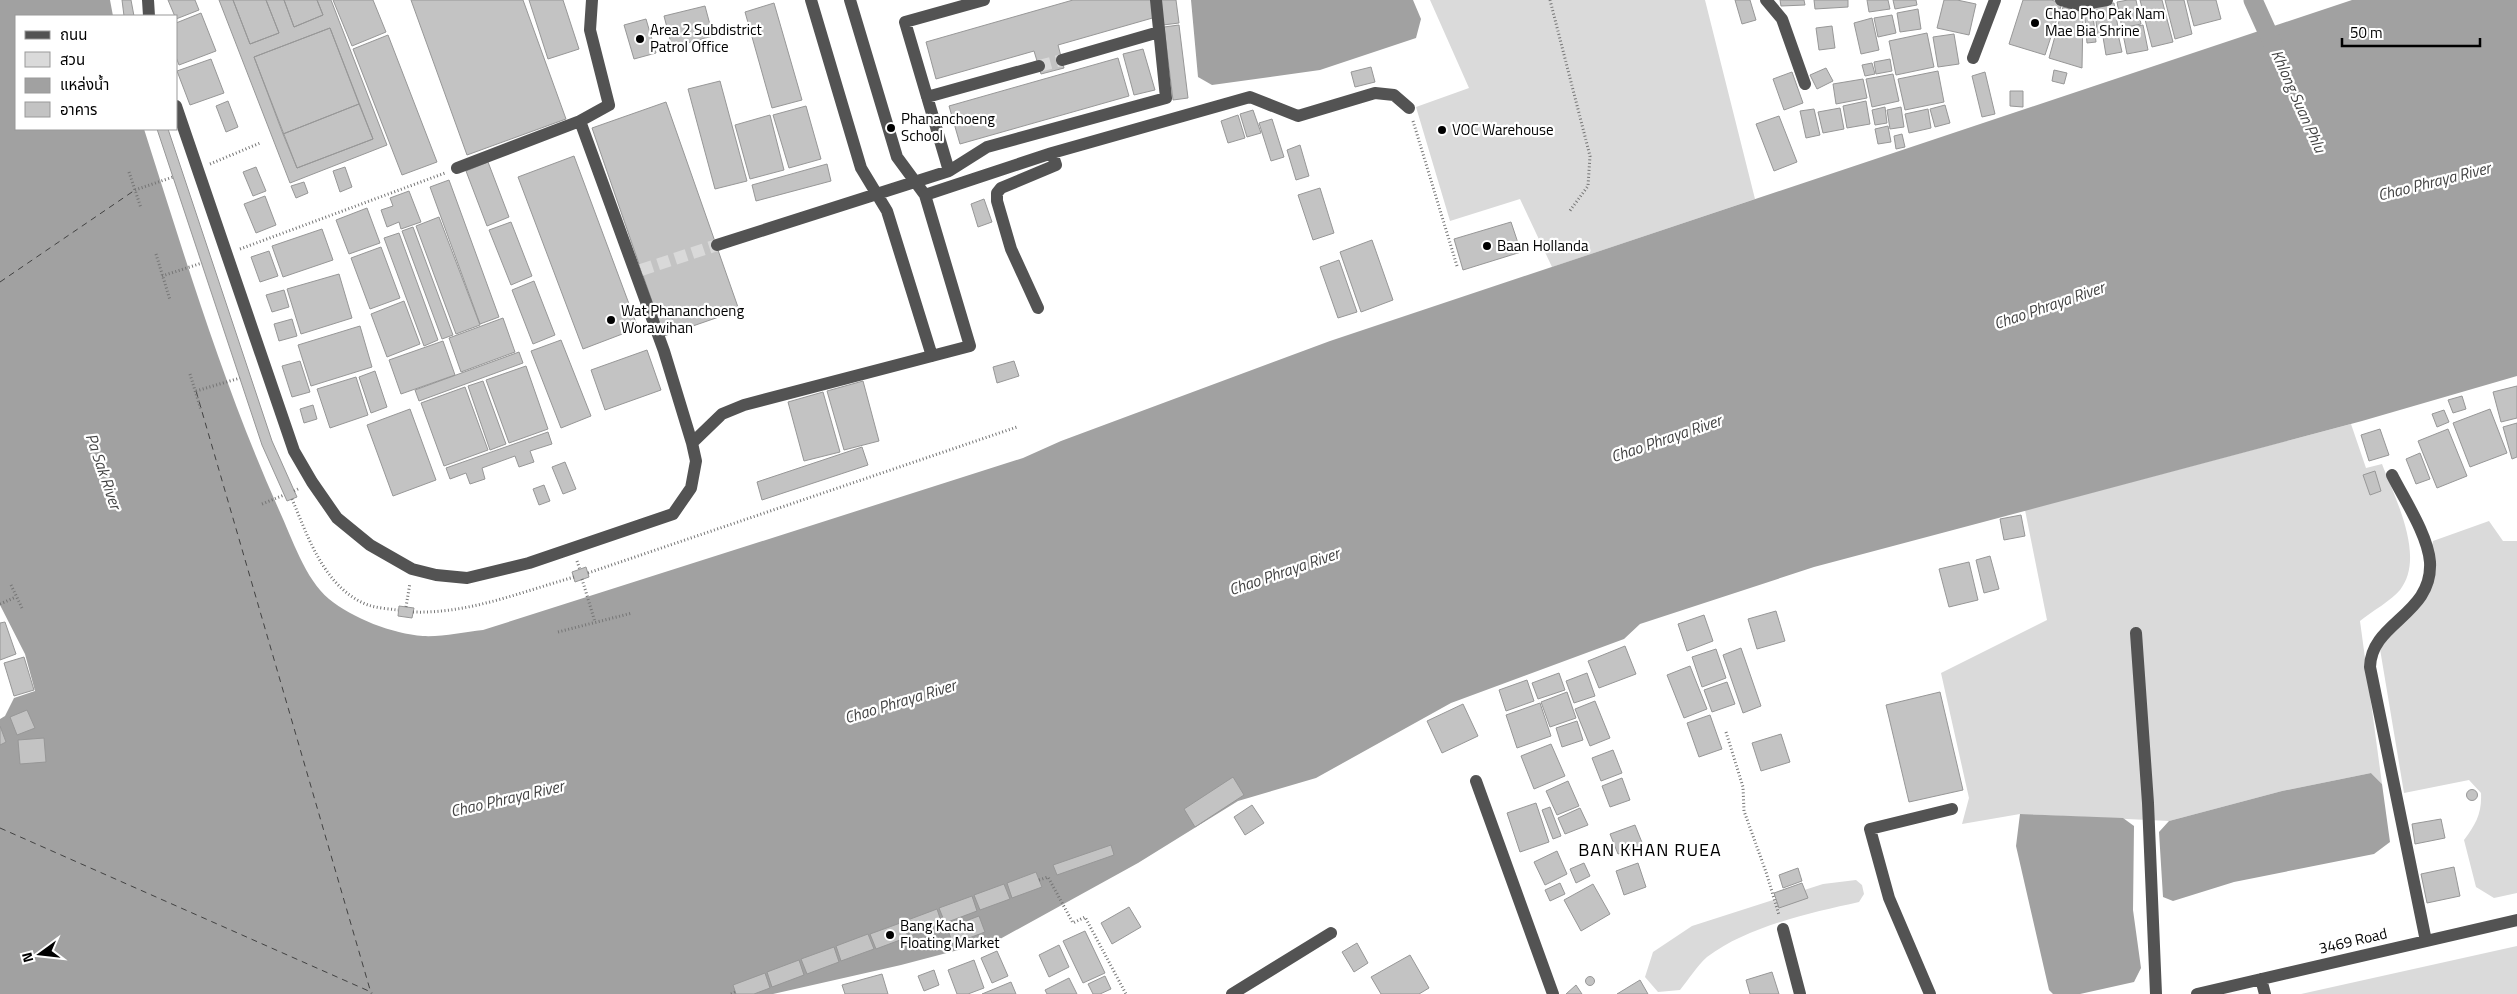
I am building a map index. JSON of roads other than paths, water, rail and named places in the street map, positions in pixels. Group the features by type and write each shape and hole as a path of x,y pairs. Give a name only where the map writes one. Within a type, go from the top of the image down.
{"street":[{"path":"148,0 149,15"},
{"path":"457,168 580,121 609,105 590,30 592,0"},
{"path":"810,0 861,168 887,211 932,356"},
{"path":"692,443 722,414 744,405 970,346 925,195 897,156 850,0"},
{"path":"949,170 905,22 984,0"},
{"path":"716,245 949,170 987,147 1166,98 1156,0"},
{"path":"1766,0 1782,19 1805,84"},
{"path":"1973,58 1994,0"},
{"path":"2061,0 2079,5 2107,0"},
{"path":"1062,60 1159,32"},
{"path":"928,97 1039,66"},
{"path":"925,195 1052,153 1250,97 1298,116 1375,93 1394,95 1409,108"},
{"path":"178,112 294,451 312,482 337,518 370,545 412,569 436,575 467,578 556,554 673,514 691,488 696,461 692,443 638,271 580,121"},
{"path":"1038,308 1011,249 997,201 997,193 1001,188 1056,165 1052,153"},
{"path":"2392,475 2423,539 2430,562 2428,586 2422,598 2386,633 2370,657 2370,667 2426,941"},
{"path":"2136,633 2148,803 2156,994"},
{"path":"1476,781 1553,994"},
{"path":"1930,994 1889,898 1870,829 1952,809"},
{"name":"3469 Road","path":"2197,994 2517,920"},
{"path":"1784,929 1800,994"},
{"path":"1232,994 1331,933"},
{"path":"2261,979 2265,994"}],"water":[{"path":"0,0 110,0 113,15 15,15 15,130 144,130 190,274 240,417 306,569 320,591 349,613 373,624 399,632 411,635 438,636 483,630 1023,458 1061,441 1330,341 2352,0 2517,0 2517,376 2362,421 1814,567 1640,624 1624,639 1451,703 1316,778 1238,801 1138,863 1000,939 901,965 773,994 0,994 0,719 5,716 14,698 35,691 25,654 0,605"},
{"path":"1191,0 1413,0 1421,19 1416,38 1320,70 1212,85 1198,77"},
{"path":"2371,773 2382,784 2390,842 2374,854 2234,882 2173,901 2163,897 2159,832 2169,821 2282,791"},
{"path":"2020,814 2123,818 2134,826 2133,910 2141,968 2134,982 2080,994 2053,994 2049,990 2016,846"}],"waterway":[{"name":"Khlong Suan Phlu","path":"2253,0 2276,51"}],"tunnel":[{"path":"1039,66 1062,60"},
{"path":"641,270 717,245"}],"place":[{"name":"Chao Pho Pak Nam Mae Bia Shrine","path":"2035,23"},
{"name":"Area 2 Subdistrict Patrol Office","path":"640,39"},
{"name":"Phananchoeng School","path":"891,128"},
{"name":"VOC Warehouse","path":"1442,130"},
{"name":"Baan Hollanda","path":"1487,246"},
{"name":"Wat Phananchoeng Worawihan","path":"611,320"},
{"name":"Bang Kacha Floating Market","path":"890,935"}],"district":[{"name":"BAN KHAN RUEA","path":"1650,850"}],"water label":[{"name":"Chao Phraya River","path":"2434,181"},
{"name":"Chao Phraya River","path":"2049,305"},
{"name":"Chao Phraya River","path":"1666,438"},
{"name":"Pa Sak River","path":"104,471"},
{"name":"Chao Phraya River","path":"1284,571"},
{"name":"Chao Phraya River","path":"900,701"},
{"name":"Chao Phraya River","path":"507,798"}]}
